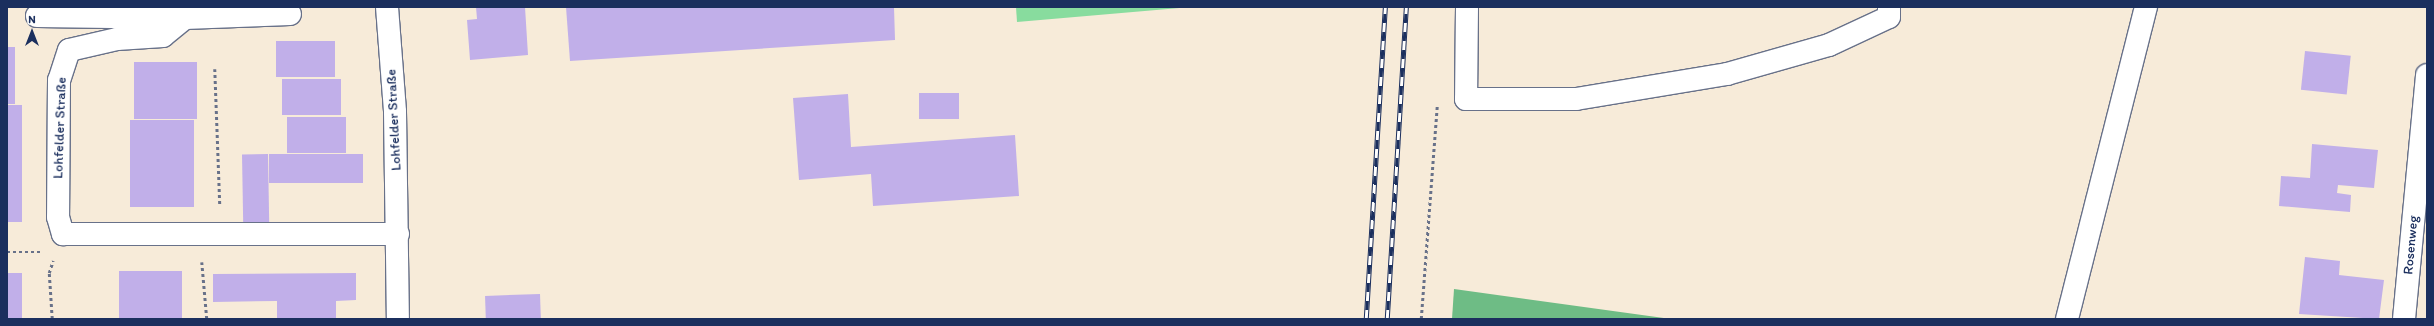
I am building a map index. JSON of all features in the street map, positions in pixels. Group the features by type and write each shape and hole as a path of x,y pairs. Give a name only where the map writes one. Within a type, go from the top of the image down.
{"street":[{"name":"Lohfelder Straße","path":"387,7 398,234 398,319"},
{"path":"1468,7 1466,99 1576,99 1727,74 1829,45 1889,17 1889,7"},
{"path":"2067,319 2146,7"},
{"path":"37,16 185,18 290,14"},
{"name":"Lohfelder Straße","path":"62,234 58,217 59,80 69,50 117,39 163,36 185,18"},
{"name":"Rosenweg","path":"2404,319 2427,75"},
{"path":"62,234 398,234"}],"path":[{"path":"207,319 211,235 215,69"},
{"path":"1421,319 1437,100"},
{"path":"52,319 49,273 62,234"}],"green space":[{"path":"1016,7 1191,7 1017,22"},
{"path":"1454,289 1671,319 1452,319"}],"building":[{"path":"476,7 525,7 528,55 470,60 467,20 477,19"},
{"path":"566,7 894,7 895,40 570,61"},
{"path":"276,41 335,41 335,77 276,77"},
{"path":"7,47 15,47 15,104 7,104"},
{"path":"2305,51 2351,56 2347,95 2301,90"},
{"path":"134,62 197,62 197,119 134,119"},
{"path":"282,79 341,79 341,115 282,115"},
{"path":"919,93 959,93 959,119 919,119"},
{"path":"848,94 851,147 1015,135 1019,196 873,206 871,174 799,180 793,98"},
{"path":"7,105 22,105 22,222 7,222"},
{"path":"287,117 346,117 346,153 287,153"},
{"path":"130,120 194,120 194,207 130,207"},
{"path":"2312,144 2378,150 2374,188 2338,185 2337,193 2351,195 2350,212 2279,206 2281,176 2310,178"},
{"path":"242,154 268,154 269,222 243,222"},
{"path":"269,154 363,154 363,183 269,183"},
{"path":"2305,257 2340,261 2339,275 2384,280 2379,319 2299,314"},
{"path":"119,271 182,271 182,319 119,319"},
{"path":"7,273 22,273 22,319 7,319"},
{"path":"356,273 356,300 336,301 336,319 277,319 277,301 213,302 213,274"},
{"path":"540,294 541,319 486,319 485,296"}],"railway":[{"path":"1366,319 1385,7"},
{"path":"1387,319 1406,7"}]}
